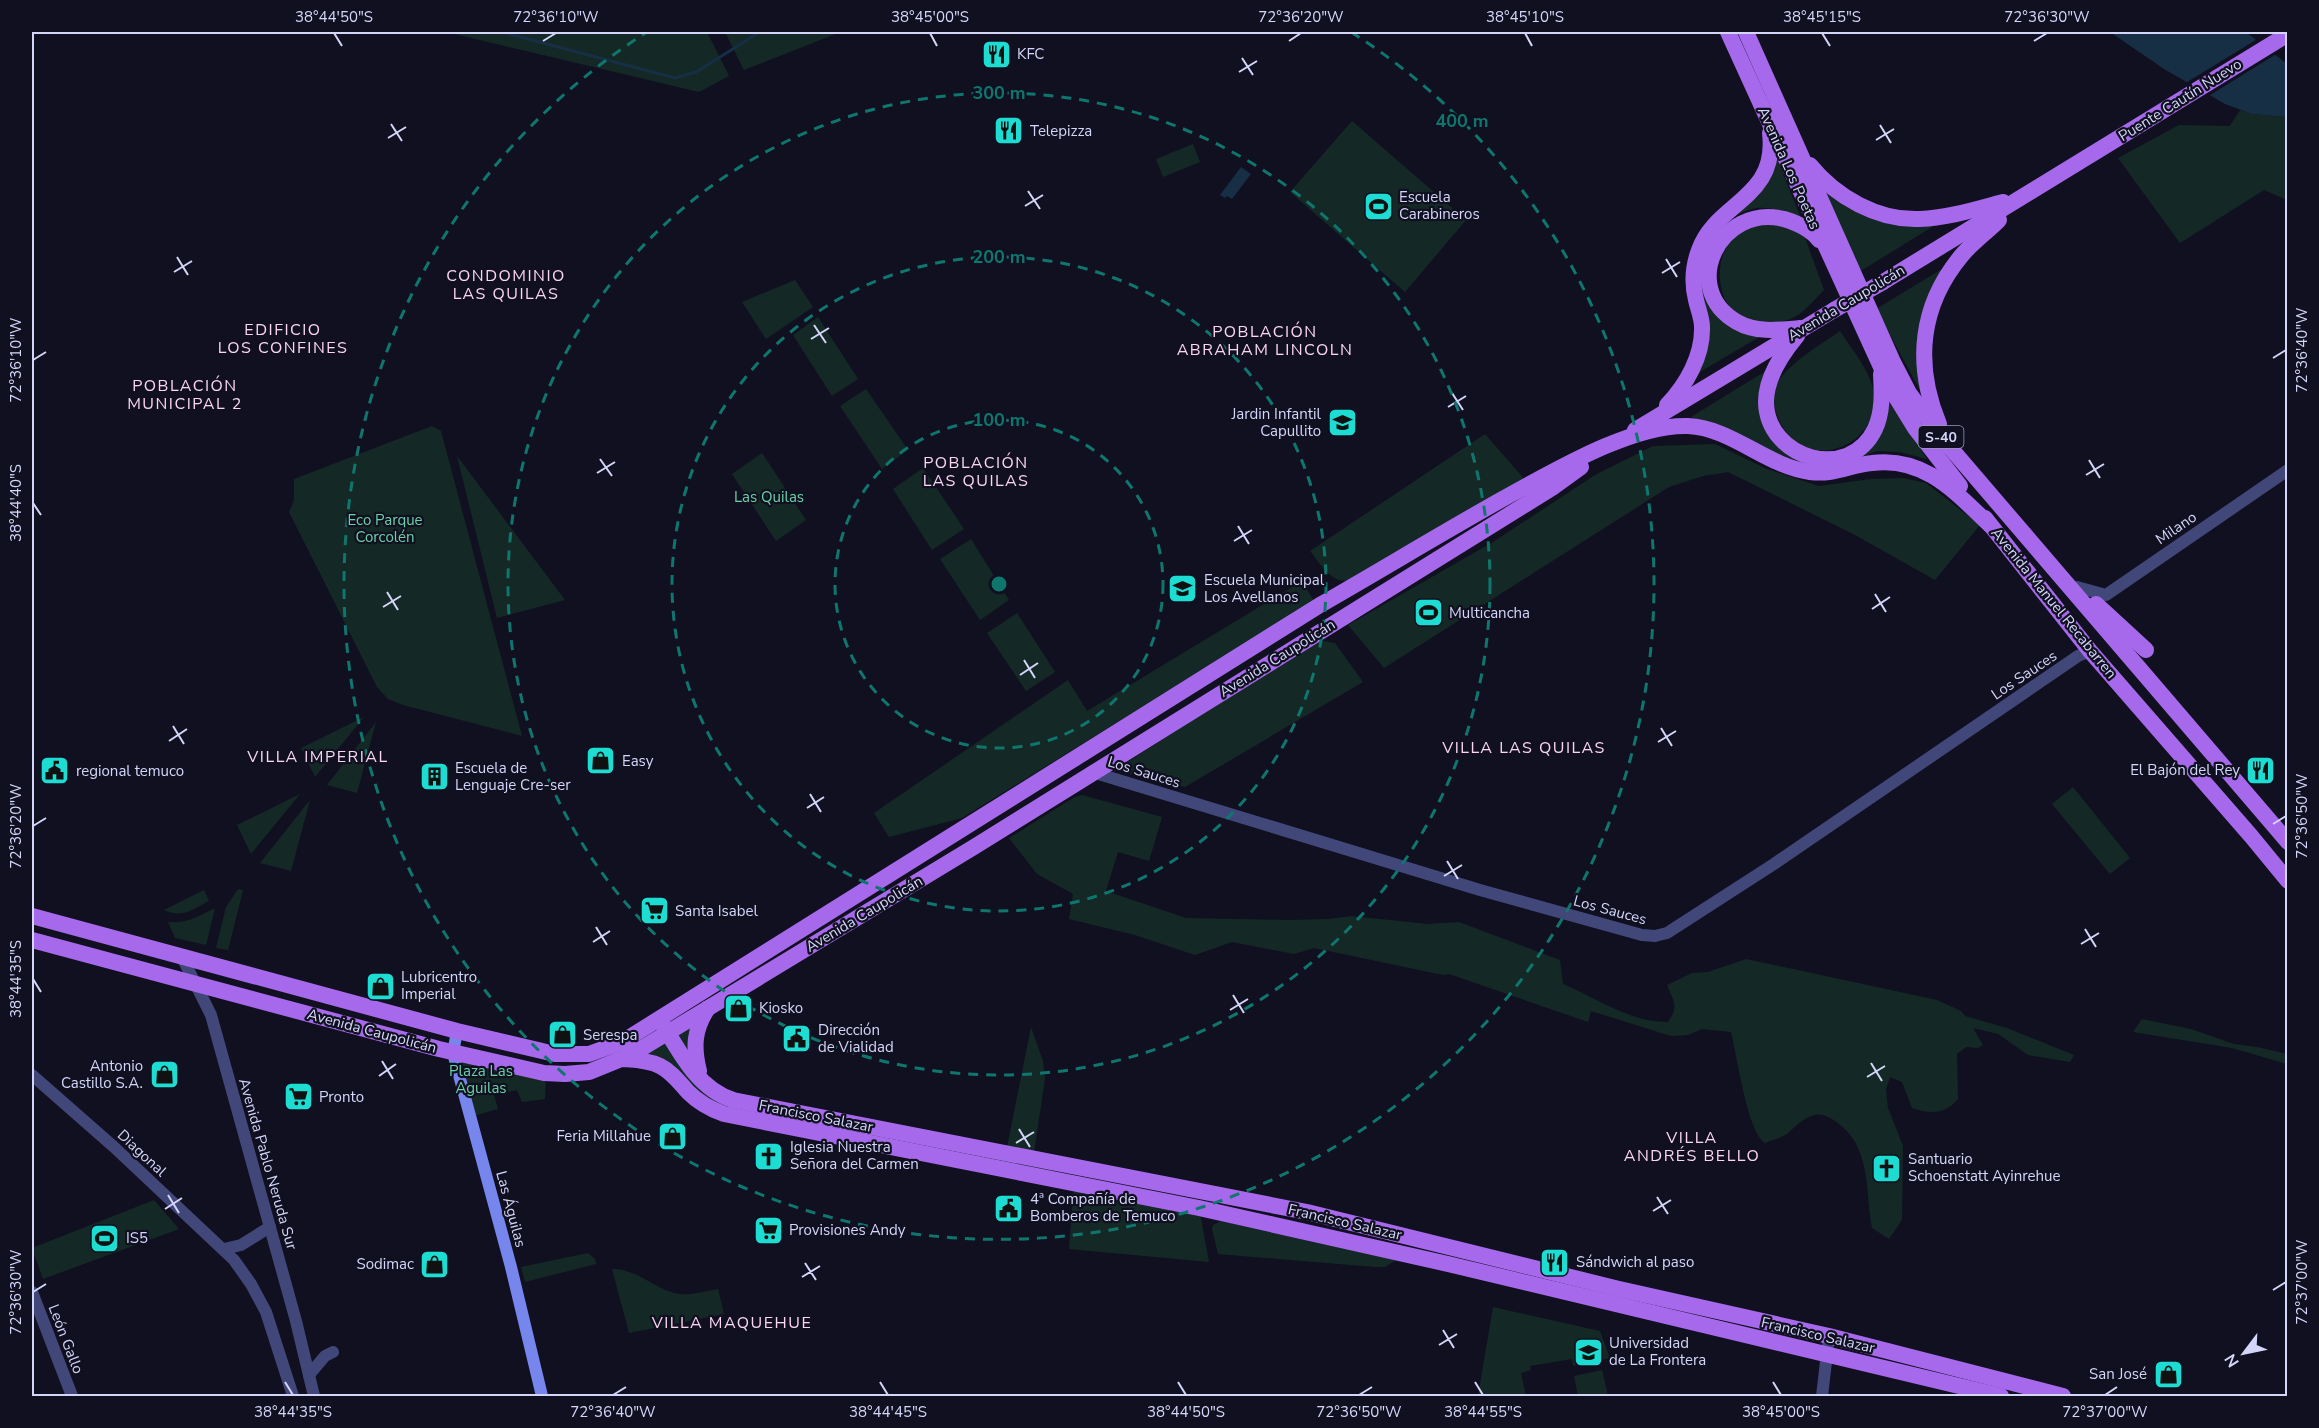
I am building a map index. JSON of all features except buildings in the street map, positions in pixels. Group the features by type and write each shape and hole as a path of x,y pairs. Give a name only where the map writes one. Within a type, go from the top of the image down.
{"main road":[{"name":"Avenida Los Poetas","path":"1728,32 1825,247 1857,300"},
{"name":"Avenida Los Poetas","path":"1746,32 1796,144 1857,300"},
{"name":"Puente Cautín Nuevo","path":"2072,166 2288,34"},
{"path":"1652,419 1678,392 1697,359 1702,327 1694,290 1696,260 1704,239 1710,231 1750,193 1766,170 1770,149 1767,117"},
{"path":"1796,144 1822,178 1840,193 1864,207 1898,218 1935,218 2021,198"},
{"name":"Avenida Caupolicán","path":"32,940 453,1053 553,1074 589,1072 621,1059 668,1032 900,891 1552,488 1652,419 1883,282 2072,166"},
{"path":"1959,457 1944,436 1927,391 1924,367 1928,321 1937,292 1958,261 2021,198"},
{"path":"1804,328 1761,330 1737,322 1727,315 1711,289 1709,266 1716,247 1732,228 1745,221 1760,218 1770,217 1792,221 1814,234 1825,247"},
{"name":"Avenida Manuel Recabarren","path":"1857,300 1881,368 1915,428 2090,651 2288,881"},
{"name":"Avenida Manuel Recabarren","path":"1857,300 1909,393 1935,430 2288,842"},
{"path":"1804,328 1789,346 1776,368 1770,381 1766,400 1768,415 1774,430 1795,452 1813,459 1832,459 1850,454 1865,443 1875,428 1880,414 1881,368"},
{"path":"1620,440 1668,427 1687,426 1716,432 1766,458 1804,471 1838,472 1860,465 1884,462 1908,465 1929,472 1948,484 1991,525"},
{"name":"Avenida Caupolicán","path":"32,916 555,1054 577,1055 611,1047 1043,780 1320,605 1424,543 1536,481 1620,440"},
{"path":"2051,565 2146,650"},
{"path":"2051,565 2077,612 2090,651 2145,676"},
{"path":"1252,673 1282,642 1314,617 1320,605"},
{"path":"1043,780 1070,771 1092,772 1097,752 1105,741"},
{"path":"2251,836 2266,849 2288,860"},
{"path":"900,891 909,880 912,860"},
{"path":"701,1081 694,1055 694,1043 700,1020 710,1005"},
{"name":"Francisco Salazar","path":"658,1018 701,1081 714,1092 733,1100 1307,1212 1619,1289 1829,1336 2053,1395"},
{"name":"Las Águilas","path":"457,1030 453,1053 542,1396"},
{"name":"Francisco Salazar","path":"621,1059 645,1061 658,1065 675,1076 694,1098 724,1114 1199,1208 1410,1255 2001,1396"}],"street":[{"name":"Milano","path":"2077,587 2106,595 2288,470"},
{"name":"Los Sauces","path":"1092,772 1480,890 1642,935 1655,936 1667,933 1774,864 2078,656 2090,651"},
{"name":"Avenida Pablo Neruda Sur","path":"181,955 211,1015 296,1321 314,1396"},
{"path":"211,1015 215,1000 225,991"},
{"name":"Diagonal","path":"32,1075 224,1250 251,1284 272,1326 293,1396"},
{"path":"224,1250 249,1241 270,1227"},
{"name":"León Gallo","path":"32,1292 72,1396"},
{"path":"1822,1396 1829,1336"},
{"path":"309,1375 325,1356 333,1352"}],"green space":[{"path":"446,32 707,32 729,76 699,92"},
{"path":"725,32 836,32 744,70"},
{"path":"2240,110 2252,114 2287,117 2287,200 2264,190 2180,243 2118,158 2179,125 2230,126"},
{"name":"Escuela Carabineros","path":"1352,121 1466,220 1405,292 1290,192"},
{"path":"1193,144 1200,162 1163,177 1156,159"},
{"path":"1775,154 1801,218 1767,208 1756,208 1740,214 1726,223 1715,236 1707,250 1703,265 1703,282 1708,297 1717,312 1738,328 1761,336 1693,376 1705,338 1699,278 1704,246 1711,233 1755,193 1767,174"},
{"path":"1818,183 1834,196 1937,224 1859,272"},
{"path":"1771,222 1803,232 1824,290 1805,310 1790,319 1767,324 1749,322 1735,313 1725,300 1720,284 1720,267 1725,250 1734,236 1749,226"},
{"path":"1942,269 1927,300 1922,394 1876,309"},
{"path":"795,280 813,307 766,339 742,302"},
{"path":"818,317 858,379 832,396 793,335"},
{"path":"1840,331 1861,362 1871,382 1874,404 1869,423 1857,437 1841,447 1823,450 1805,447 1789,435 1777,415 1774,391 1789,369"},
{"path":"1764,372 1760,388 1787,453 1854,455 1886,397 1927,459 1899,452 1877,451 1842,464 1808,466 1691,417"},
{"path":"866,389 908,450 882,469 840,406"},
{"name":"Eco Parque Corcolén","path":"432,426 441,431 522,736 388,699 377,687 289,512 294,500 294,479"},
{"path":"1485,434 1526,481 1349,580 1343,581 1332,576 1310,551"},
{"path":"1715,444 1767,469 1819,486 1871,479 1903,478 1926,483 1980,525 1935,580 1855,535 1728,472 1703,476 1669,487 1384,668 1348,625 1493,542 1595,475 1653,446"},
{"name":"Las Quilas","path":"762,453 806,520 776,541 732,474"},
{"path":"457,456 565,600 497,618"},
{"path":"923,468 964,529 932,550 893,489"},
{"path":"971,539 1009,600 980,620 940,559"},
{"path":"1302,581 1314,601 962,818 889,837 874,813 1068,680 1087,711"},
{"path":"1017,613 1055,672 1026,691 987,633"},
{"path":"1318,640 1335,643 1363,682 1185,787 1115,770"},
{"path":"364,717 315,777 301,748"},
{"path":"376,722 357,793 327,785"},
{"path":"2073,787 2130,858 2110,874 2052,804"},
{"path":"300,794 251,854 237,825"},
{"path":"1082,795 1162,817 1149,861 1118,852 1106,891 1186,918 1290,920 1351,916 1428,924 1459,922 1560,960 1563,984 1614,1009 1641,1018 1668,1022 1674,1004 1667,985 1692,973 1708,972 1746,959 1937,1000 1961,1011 1965,1016 2007,1028 2074,1055 2070,1062 2028,1055 1998,1034 1973,1028 1983,1045 1978,1048 1966,1047 1957,1054 1958,1099 1948,1108 1937,1112 1912,1108 1902,1082 1890,1077 1886,1089 1888,1108 1903,1146 1902,1220 1889,1239 1872,1228 1865,1170 1861,1156 1847,1131 1835,1121 1823,1115 1814,1115 1803,1120 1779,1138 1765,1143 1759,1136 1748,1109 1731,1032 1702,1029 1688,1035 1671,1036 1591,1011 1588,1022 1449,974 1443,975 1314,948 1294,954 1232,942 1195,955 1135,935 1069,919 1073,894 1037,874 1009,838 1073,798"},
{"path":"310,800 291,871 260,863"},
{"path":"238,889 243,890 228,950 216,948 226,907"},
{"path":"204,890 209,901 192,910 176,914 164,910"},
{"path":"215,908 206,945 175,938 168,922 187,921"},
{"path":"2142,1019 2191,1029 2234,1044 2287,1054 2287,1064 2232,1048 2133,1032"},
{"path":"700,1020 707,1087 1006,1152 1031,1027 1043,1061 1045,1079 1033,1159 1075,1184 1199,1208 1209,1262 1069,1249 1074,1184 724,1114 645,1061 644,1047"},
{"name":"Plaza Las Aguilas","path":"453,1053 546,1073 545,1099 522,1102 517,1090 494,1095 498,1109 470,1117"},
{"name":"IS5","path":"154,1200 179,1229 43,1279 32,1248"},
{"path":"1221,1221 1396,1260 1385,1267 1375,1267 1218,1254 1212,1229 1213,1225"},
{"path":"588,1253 595,1259 596,1264 525,1282 521,1267"},
{"path":"612,1269 629,1272 679,1294 718,1289 724,1314 629,1333"},
{"path":"1493,1307 1600,1331 1610,1358 1573,1366 1572,1359 1530,1366 1531,1370 1521,1373 1526,1396 1478,1396"},
{"path":"1602,1370 1608,1396 1578,1396 1574,1376"}],"water":[{"path":"2110,32 2246,32 2287,64 2287,117 2252,114 2225,104 2164,69"},
{"path":"1241,167 1251,174 1232,199 1220,195"}],"pier":[{"path":"2259,38 2278,53 2207,97 2184,84"}],"waterway":[{"path":"502,32 675,78 696,72 760,32"}],"place":[{"name":"KFC","path":"996,54"},
{"name":"Telepizza","path":"1009,131"},
{"name":"Escuela Carabineros","path":"1378,206"},
{"name":"Jardin Infantil Capullito","path":"1342,423"},
{"name":"Escuela Municipal Los Avellanos","path":"1183,589"},
{"name":"Multicancha","path":"1428,613"},
{"name":"Easy","path":"601,761"},
{"name":"El Bajón del Rey","path":"2261,770"},
{"name":"regional temuco","path":"55,771"},
{"name":"Escuela de Lenguaje Cre-ser","path":"434,777"},
{"name":"Santa Isabel","path":"654,911"},
{"name":"Lubricentro Imperial","path":"380,986"},
{"name":"Kiosko","path":"738,1008"},
{"name":"Serespa","path":"562,1035"},
{"name":"Dirección de Vialidad","path":"797,1039"},
{"name":"Antonio Castillo S.A.","path":"164,1075"},
{"name":"Pronto","path":"298,1097"},
{"name":"Feria Millahue","path":"672,1136"},
{"name":"Iglesia Nuestra Señora del Carmen","path":"769,1156"},
{"name":"Santuario Schoenstatt Ayinrehue","path":"1887,1168"},
{"name":"4ª Compañía de Bomberos de Temuco","path":"1009,1208"},
{"name":"Provisiones Andy","path":"768,1230"},
{"name":"IS5","path":"105,1238"},
{"name":"Sándwich al paso","path":"1555,1262"},
{"name":"Sodimac","path":"435,1264"},
{"name":"Universidad de La Frontera","path":"1588,1352"},
{"name":"San José","path":"2168,1374"}],"district":[{"name":"CONDOMINIO LAS QUILAS","path":"506,284"},
{"name":"EDIFICIO LOS CONFINES","path":"283,338"},
{"name":"POBLACIÓN ABRAHAM LINCOLN","path":"1265,340"},
{"name":"POBLACIÓN MUNICIPAL 2","path":"185,394"},
{"name":"POBLACIÓN LAS QUILAS","path":"976,471"},
{"name":"VILLA LAS QUILAS","path":"1524,747"},
{"name":"VILLA IMPERIAL","path":"318,756"},
{"name":"VILLA ANDRÉS BELLO","path":"1692,1146"},
{"name":"VILLA MAQUEHUE","path":"732,1322"}]}
